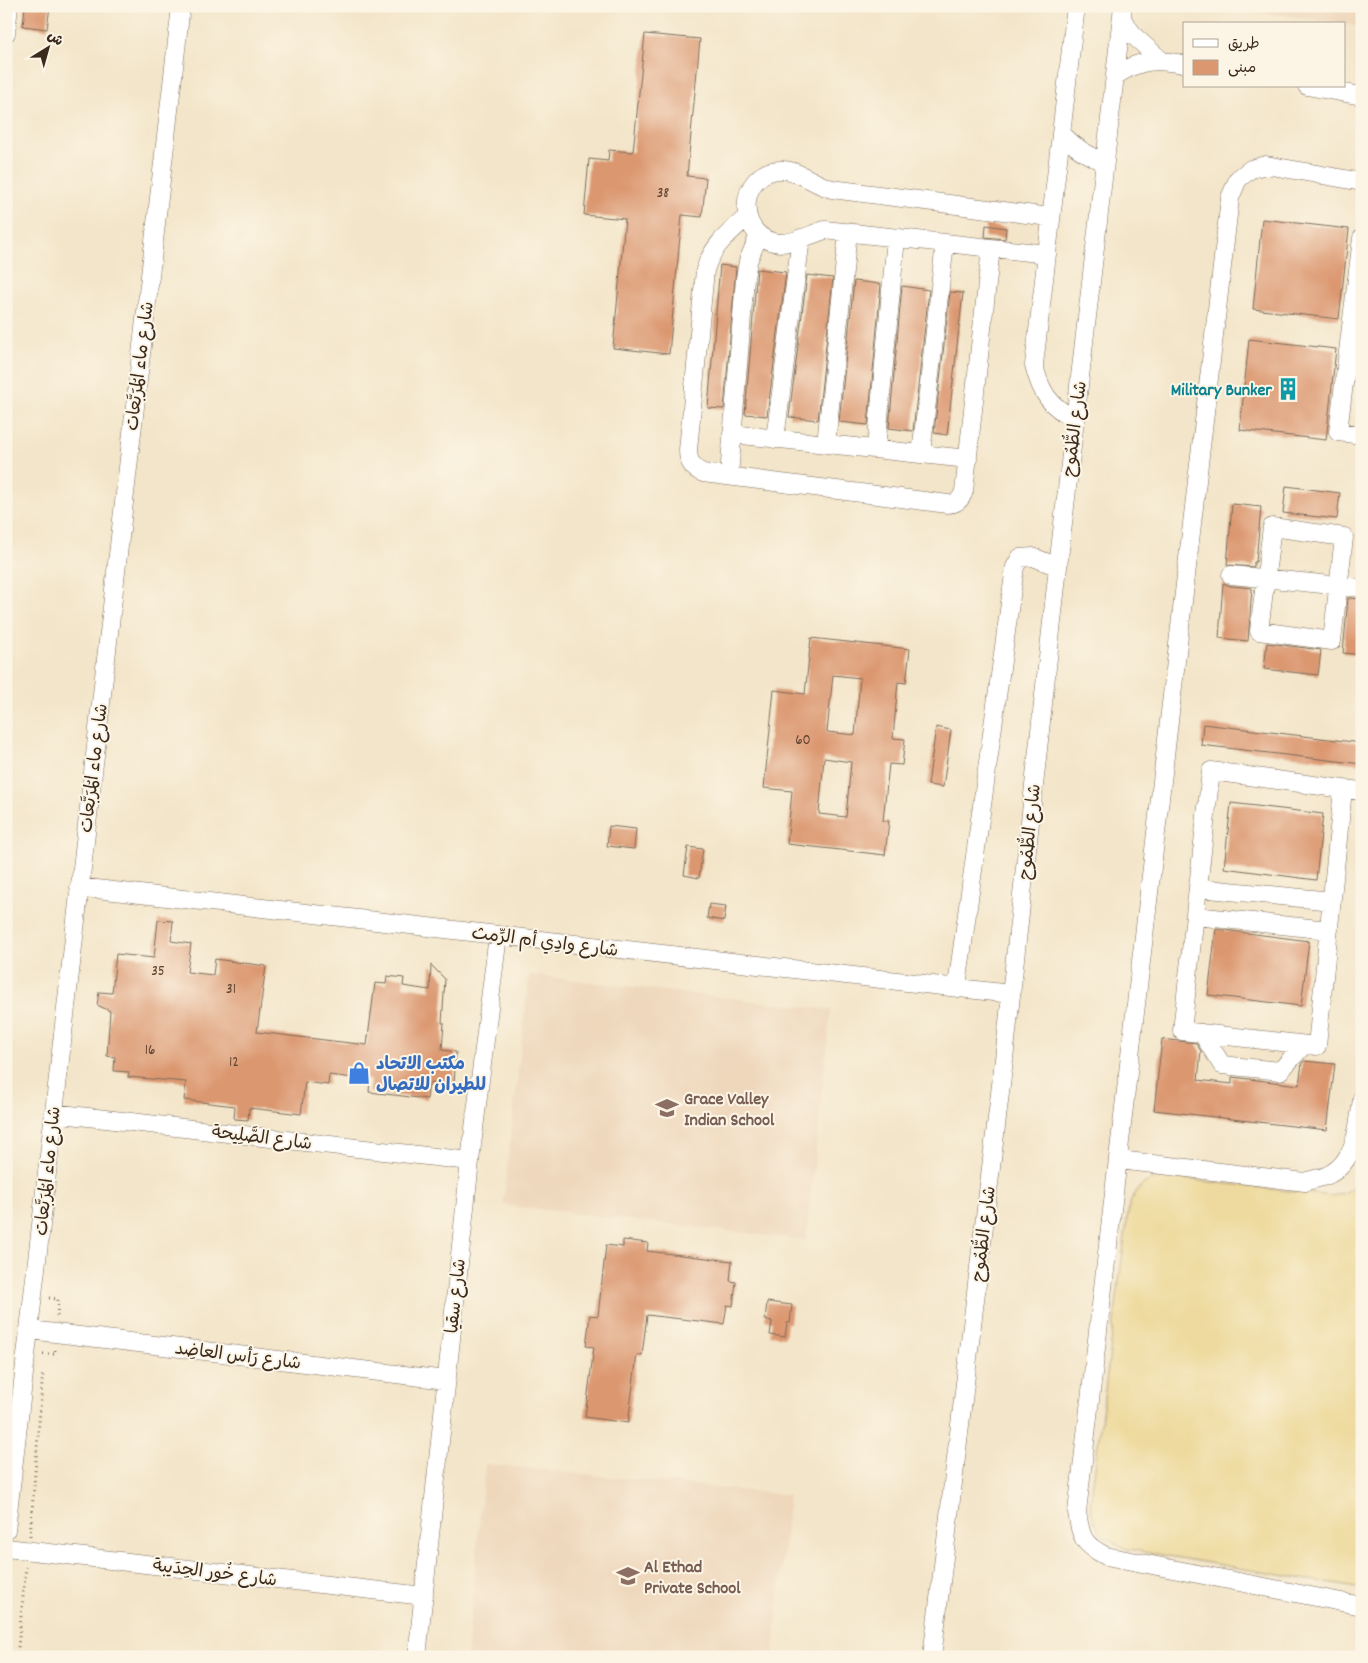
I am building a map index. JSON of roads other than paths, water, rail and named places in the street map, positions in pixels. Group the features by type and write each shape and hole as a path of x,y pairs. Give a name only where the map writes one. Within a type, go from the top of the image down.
{"street":[{"path":"6,33 9,6"},
{"name":"شارع ماء المُرَبَّعات","path":"6,1530 181,6"},
{"path":"1076,6 1034,365 1038,383 1047,399 1060,411 1076,420"},
{"path":"1122,13 1135,38 1161,60"},
{"name":"شارع الطُّمُوح","path":"932,1657 1011,994 1122,13"},
{"path":"1115,76 1137,64 1161,60 1183,64"},
{"path":"1318,88 1362,96"},
{"path":"1061,133 1085,154 1105,162"},
{"path":"1362,182 1266,165 1250,169 1238,180 1230,198 1194,486 1077,1512 1081,1534 1090,1548 1106,1556 1362,1606"},
{"path":"1047,254 825,230 790,242 780,243 759,235 747,217 746,206 747,195 759,177 769,172 791,170 816,184 832,189 1050,217"},
{"path":"747,217 719,243 708,259 705,270 688,450 690,462 698,471 703,473 952,504 960,500 963,496 968,459 991,248"},
{"path":"826,444 848,232"},
{"path":"729,476 745,278 748,261 759,235"},
{"path":"776,439 801,238"},
{"path":"876,449 896,238"},
{"path":"1362,238 1356,333 1338,432 1362,435"},
{"path":"922,454 945,243"},
{"path":"732,434 968,459"},
{"path":"1272,527 1344,536 1338,586 1332,641 1259,632 1272,527"},
{"path":"956,986 1015,567 1020,558 1033,558 1058,567"},
{"path":"1232,575 1362,588"},
{"path":"1343,789 1317,1046 1182,1031 1211,771 1362,791"},
{"name":"شارع وادِي أم الرِّمث","path":"79,887 884,980 956,986 1011,994"},
{"path":"1198,888 1332,901"},
{"path":"1195,916 1329,930"},
{"name":"شارع سقيا","path":"417,1657 470,1161 498,935"},
{"path":"1202,1033 1222,1065 1280,1071 1304,1045"},
{"path":"1118,1160 1305,1182 1329,1175 1345,1161 1358,1133 1362,1098"},
{"name":"شارع الصَّلِيحة","path":"53,1113 470,1161"},
{"name":"شارع رَأس العاضِد","path":"30,1330 446,1380"},
{"name":"شارع خُور الحِدَيبة","path":"6,1548 424,1596"}],"place":[{"name":"Military Bunker","path":"1288,389"},
{"name":"مكتب الاتحاد للطيران للاتصال","path":"359,1073"},
{"name":"Grace Valley Indian School","path":"667,1108"},
{"name":"Al Ethad Private School","path":"628,1576"}]}
